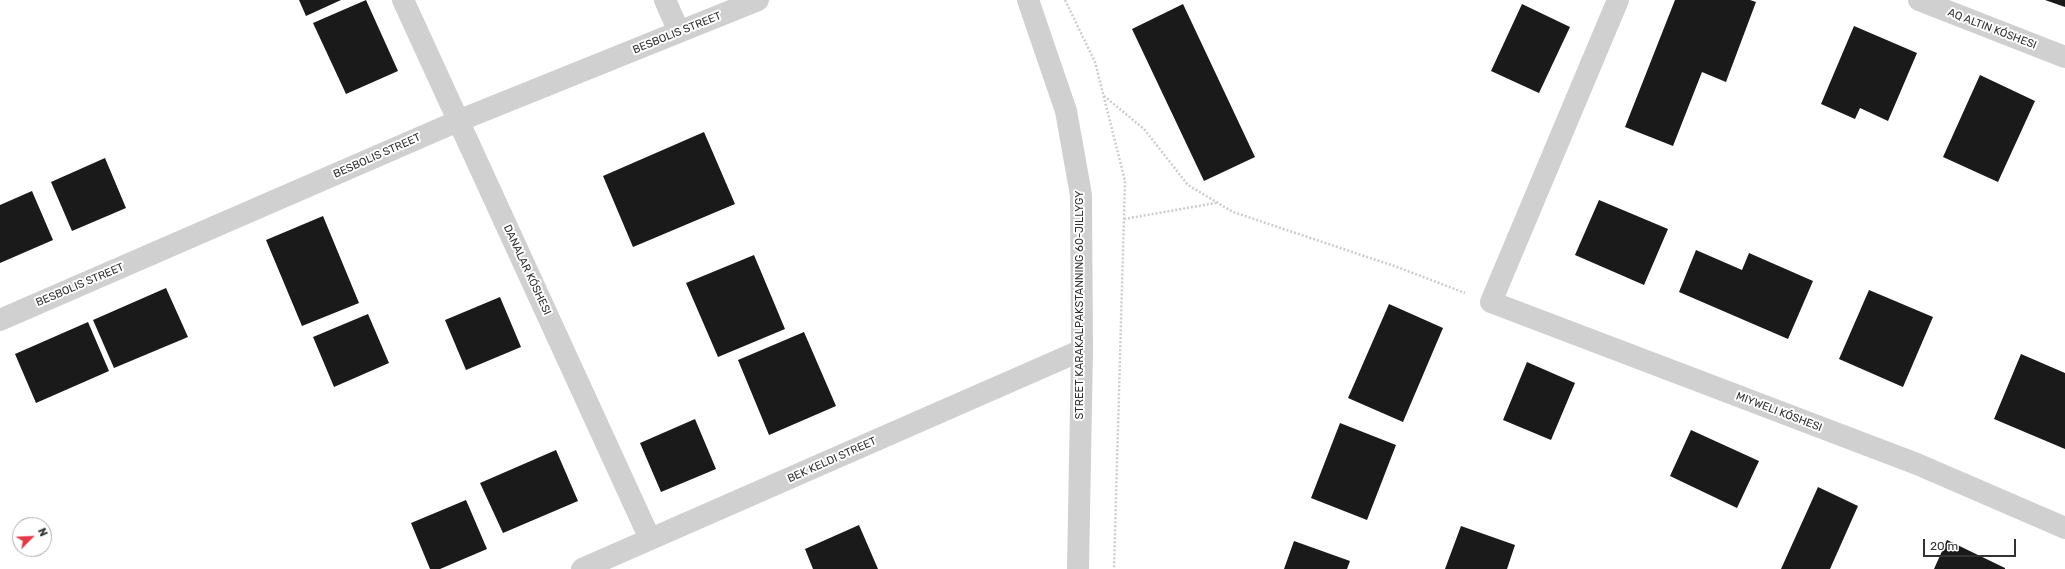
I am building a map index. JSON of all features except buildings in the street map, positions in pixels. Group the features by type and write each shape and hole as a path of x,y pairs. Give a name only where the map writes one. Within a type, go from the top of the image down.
{"street":[{"name":"DANALAR KÓSHESI","path":"403,0 650,539"},
{"path":"666,0 679,32"},
{"name":"BESBOLIS STREET","path":"0,320 458,121 758,0"},
{"name":"STREET KARAKALPAKSTANNING 60-JILLYGY","path":"1028,0 1066,111 1081,195 1082,350 1078,569"},
{"path":"1492,302 1618,0"},
{"path":"1919,0 2065,57"},
{"name":"MIYWELI KÓSHESI","path":"1492,302 1917,464 2065,528"},
{"name":"BEK KELDI STREET","path":"582,569 1082,350"}],"path":[{"path":"1065,0 1094,62 1125,181 1114,569"},
{"path":"1104,96 1144,129 1188,185 1233,212 1397,267 1492,302"},
{"path":"1124,219 1168,213 1217,203"}]}
